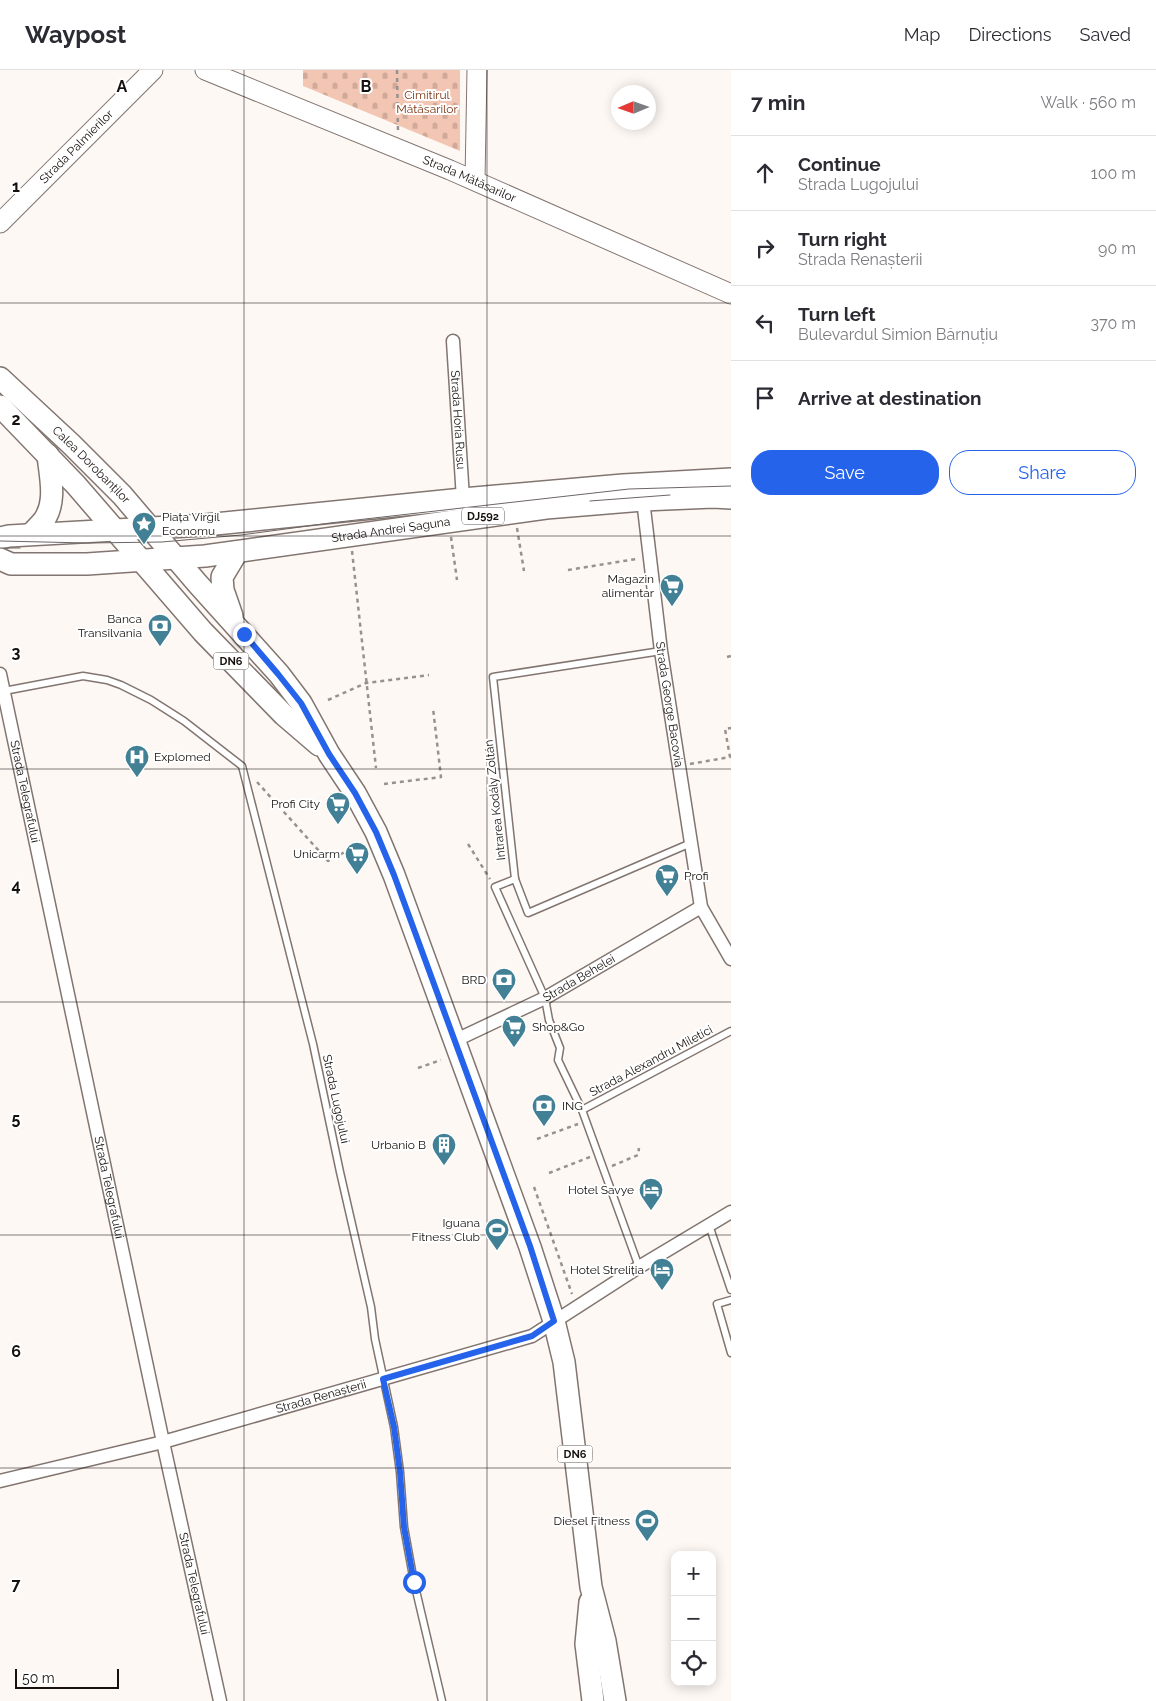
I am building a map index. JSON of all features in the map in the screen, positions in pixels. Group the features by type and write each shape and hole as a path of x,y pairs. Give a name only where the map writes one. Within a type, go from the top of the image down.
{"main road":[{"name":"Calea Dorobanților","path":"0,378 122,495 176,558"},
{"name":"Calea Dorobanților","path":"0,406 48,455 115,530"},
{"path":"31,534 45,519 51,501 52,491 48,455"},
{"name":"Strada Andrei Șaguna","path":"0,538 31,534 205,526 463,499 623,485 731,479"},
{"name":"Strada Andrei Șaguna","path":"0,559 11,564 88,564 176,558 237,552 528,510 643,500 731,498"},
{"name":"DN6","path":"115,530 203,632 284,715 329,754"},
{"path":"235,625 223,590 222,577 237,552"},
{"name":"DN6","path":"176,558 258,650 301,703 329,754 355,793 376,832 394,875 530,1246 554,1321 564,1362 591,1587 605,1641 615,1701"},
{"name":"DN6","path":"591,1587 586,1644 593,1701"}],"street":[{"name":"Strada Palmierilor","path":"0,223 152,70"},
{"name":"Strada Mătăsarilor","path":"205,70 475,180 731,294"},
{"path":"475,180 477,70"},
{"name":"Strada Horia Rusu","path":"453,341 463,499"},
{"name":"Strada George Bacovia","path":"643,500 661,651 701,907 730,957"},
{"name":"Strada Telegrafului","path":"0,674 220,1701"},
{"name":"Strada Behelei","path":"454,1041 545,998 701,907"},
{"name":"Strada Renașterii","path":"0,1481 163,1442 532,1336 639,1267 731,1212"}],"lane":[{"name":"Intrarea Kodály Zoltán","path":"661,651 493,677 515,879 528,913 690,843"},
{"path":"4,691 83,676 107,680 160,705 242,766"},
{"name":"Strada Lugojului","path":"242,766 313,1044 371,1307 375,1339 394,1427 404,1527 414,1582 442,1701"},
{"path":"515,879 495,887 545,998 549,1020 560,1048 558,1060 582,1110 639,1267"},
{"name":"Strada Alexandru Miletici","path":"582,1110 731,1031"},
{"path":"709,1225 731,1290"},
{"path":"731,1300 716,1304 731,1353"}],"path":[{"path":"395,147 399,129 397,70"},
{"path":"517,525 524,571"},
{"path":"450,535 456,580"},
{"path":"352,549 376,768"},
{"path":"568,570 650,557"},
{"path":"328,700 366,683 429,675"},
{"path":"384,784 441,777 433,708"},
{"path":"679,766 730,757 725,729 731,728"},
{"path":"242,766 328,861 358,845"},
{"path":"468,844 495,887"},
{"path":"418,1068 440,1060"},
{"path":"537,1139 586,1121"},
{"path":"604,1170 638,1155 639,1148"},
{"path":"549,1173 598,1154"},
{"path":"534,1187 572,1294"}],"green space":[{"name":"Cimitirul Mătăsarilor","path":"303,70 460,70 460,151 303,86"}],"tram line":[{"path":"0,541 162,542 241,535 629,489 731,486"},
{"path":"590,501 670,495"},
{"path":"0,548 20,548"}],"place":[{"name":"Piața Virgil Economu","path":"144,545"},
{"name":"Magazin alimentar","path":"672,607"},
{"name":"Banca Transilvania","path":"160,647"},
{"name":"Explomed","path":"137,778"},
{"name":"Profi City","path":"338,825"},
{"name":"Unicarm","path":"357,875"},
{"name":"Profi","path":"667,897"},
{"name":"BRD","path":"504,1001"},
{"name":"Shop&Go","path":"514,1048"},
{"name":"ING","path":"544,1127"},
{"name":"Urbanio B","path":"444,1166"},
{"name":"Hotel Savye","path":"651,1211"},
{"name":"Iguana Fitness Club","path":"497,1251"},
{"name":"Hotel Streliția","path":"662,1291"},
{"name":"Diesel Fitness","path":"647,1542"}],"route":[{"path":"244,634 301,703 376,832 394,875 530,1246 554,1321 532,1336 383,1379 394,1427 404,1527 414,1582"}]}
